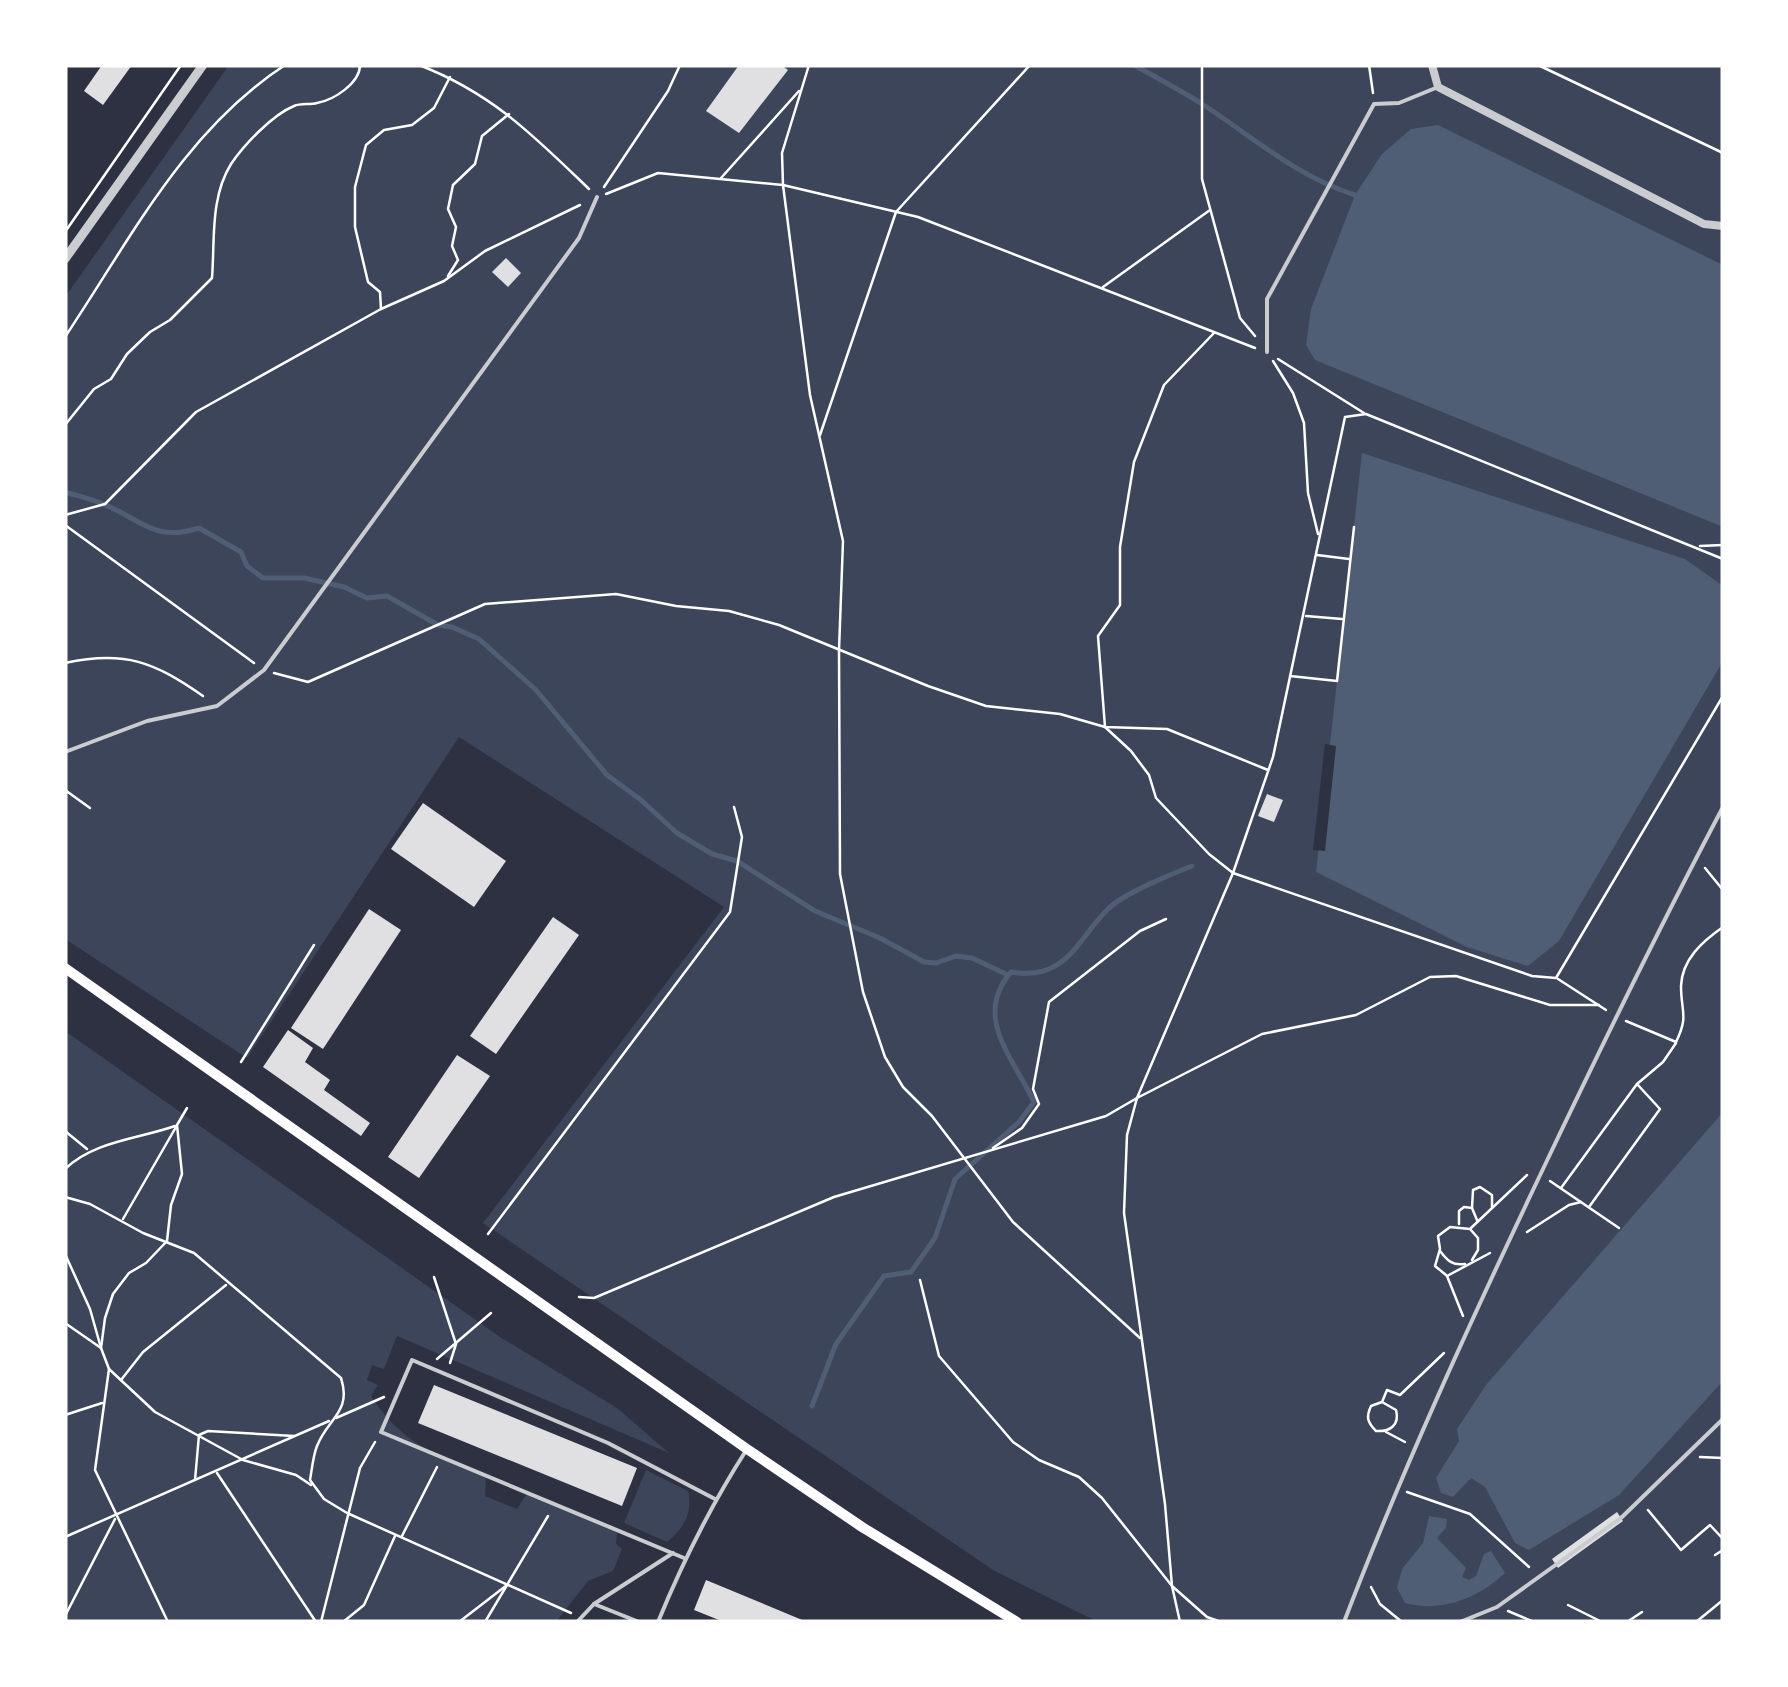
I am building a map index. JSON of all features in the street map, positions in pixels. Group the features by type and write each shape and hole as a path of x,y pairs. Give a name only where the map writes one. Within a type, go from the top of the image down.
{"main road":[{"path":"65,968 746,1449 862,1528 1017,1622"}],"street":[{"path":"65,259 203,65"},
{"path":"1432,65 1438,87 1704,224 1723,226"}],"lane":[{"path":"1267,352 1267,298 1374,104 1399,102 1438,87"},
{"path":"65,752 147,721 217,706 264,670 579,238 598,197"},
{"path":"1344,1622 1396,1489 1506,1245 1723,807"},
{"path":"684,1558 381,1432 412,1360 608,1442 715,1498"},
{"path":"1460,1622 1498,1607 1640,1502 1723,1419"},
{"path":"658,1622 684,1558 746,1449"},
{"path":"579,1620 594,1604 672,1553"},
{"path":"594,1604 639,1622"}],"path":[{"path":"65,232 181,65"},
{"path":"65,336 142,214 191,148 253,86 284,65"},
{"path":"65,426 127,354 170,320 212,278 215,201 232,164 265,127 294,106 322,102 354,84 360,65"},
{"path":"419,65 450,77 509,114 598,197"},
{"path":"598,197 668,91 680,65"},
{"path":"809,65 782,153 783,186 810,395 843,541 839,650 840,874 864,992 885,1057 904,1087 932,1116 1012,1222 1140,1338"},
{"path":"819,436 896,212 1030,65"},
{"path":"1202,65 1202,179 1240,318 1293,393 1304,424 1308,492 1319,538"},
{"path":"1369,65 1374,104"},
{"path":"1538,65 1723,153"},
{"path":"381,309 380,292 368,282 362,264 355,227 355,187 366,145 384,130 412,125 434,108 450,77"},
{"path":"720,179 801,88"},
{"path":"444,281 458,260 452,246 456,228 448,209 452,185 475,164 482,136 509,114"},
{"path":"65,516 105,504 196,412 381,309 444,281 485,251 658,173 783,186 918,217 1267,352 1366,414 1723,558"},
{"path":"1102,288 1211,210"},
{"path":"1214,332 1164,385 1134,462 1120,547 1120,604 1098,636 1105,727 1149,775 1156,798 1166,810 1209,854 1234,873 1532,976 1556,978 1616,1017 1676,1042"},
{"path":"1180,1622 1172,1586 1165,1504 1124,1213 1127,1136 1137,1098 1234,873 1268,770 1344,417 1366,414"},
{"path":"65,525 264,670 308,682 485,604 616,594 729,611 778,625 986,706 1060,714 1105,727 1167,730 1268,770"},
{"path":"1290,676 1337,681 1354,526"},
{"path":"1694,546 1723,545"},
{"path":"1315,555 1350,560"},
{"path":"1302,615 1344,619"},
{"path":"65,663 100,656 156,666 217,706"},
{"path":"1556,978 1723,696"},
{"path":"65,790 90,808"},
{"path":"488,1234 730,912 742,837 734,807"},
{"path":"1698,855 1710,878 1723,890"},
{"path":"990,1151 1022,1128 1039,1104 1033,1089 1049,1002 1140,931 1166,919"},
{"path":"1560,1188 1638,1084 1662,1062 1676,1042 1686,1022 1681,986 1685,968 1701,943 1723,927"},
{"path":"241,1062 314,945"},
{"path":"579,1297 594,1298 834,1196 1106,1116 1175,1075 1262,1034 1356,1015 1430,977 1456,976 1550,1006 1599,1005"},
{"path":"1588,1207 1660,1109 1638,1084"},
{"path":"121,1222 187,1108"},
{"path":"65,1169 88,1150 177,1125"},
{"path":"101,1348 113,1294 129,1273 146,1263 166,1241 182,1174 177,1125"},
{"path":"65,1131 88,1150"},
{"path":"1470,1228 1528,1174"},
{"path":"1541,1174 1619,1228"},
{"path":"1472,1208 1473,1190 1480,1187 1492,1195 1492,1208"},
{"path":"65,1197 90,1204 121,1222 194,1252 342,1378 345,1404 317,1446 312,1486"},
{"path":"1447,1276 1569,1205 1581,1202"},
{"path":"1460,1226 1459,1211 1464,1206 1472,1208 1478,1221"},
{"path":"1396,1410 1400,1394 1468,1330 1447,1276 1434,1266 1440,1251 1438,1236 1450,1227 1470,1228 1478,1238 1478,1250 1470,1262 1457,1265 1440,1251"},
{"path":"65,1254 90,1309 109,1369 155,1412 242,1460 296,1476 347,1513 579,1620"},
{"path":"434,1278 456,1344 446,1374"},
{"path":"920,1280 940,1356 1013,1442 1038,1460 1079,1478 1102,1498 1172,1586 1207,1617 1221,1622"},
{"path":"120,1381 143,1352 227,1284"},
{"path":"428,1366 491,1313"},
{"path":"65,1323 101,1348"},
{"path":"109,1369 95,1470 168,1622"},
{"path":"65,1538 399,1390"},
{"path":"1400,1394 1387,1390 1382,1402 1372,1406 1367,1415 1369,1424 1376,1432 1398,1437 1414,1450"},
{"path":"65,1415 104,1402"},
{"path":"1382,1402 1396,1410 1398,1417 1394,1427 1386,1432"},
{"path":"199,1435 208,1430 296,1436"},
{"path":"318,1622 360,1468 381,1432"},
{"path":"195,1482 199,1435"},
{"path":"402,1537 442,1457"},
{"path":"1685,1457 1723,1458"},
{"path":"216,1472 318,1622"},
{"path":"1396,1489 1470,1514 1503,1540 1538,1576"},
{"path":"1640,1502 1682,1550 1710,1524 1723,1539"},
{"path":"485,1622 554,1504"},
{"path":"65,1616 116,1517"},
{"path":"343,1622 364,1606 396,1534"},
{"path":"1715,1556 1723,1550"},
{"path":"1366,1565 1380,1604 1402,1622"},
{"path":"459,1622 508,1584"},
{"path":"1696,1622 1723,1600"},
{"path":"1568,1605 1602,1622"},
{"path":"1498,1607 1534,1622"},
{"path":"1627,1622 1642,1612"}],"shaded area":[{"path":"229,65 1723,65 1723,1622 1098,1622 993,1570 483,1223 724,907 459,737 247,1058 65,939 65,297"},
{"path":"1438,125 1723,265 1723,527 1315,360 1306,345 1311,309 1355,195 1382,154 1411,129"},
{"path":"1362,453 1685,559 1723,586 1723,661 1559,941 1528,966 1467,947 1316,872"},
{"path":"65,1031 500,1337 617,1408 669,1453 397,1336 384,1369 372,1365 367,1380 378,1385 371,1396 383,1413 421,1446 486,1475 485,1496 517,1509 528,1492 617,1531 616,1544 622,1549 613,1571 588,1581 556,1622 65,1622"},
{"path":"1723,1112 1723,1381 1619,1495 1529,1550 1515,1543 1485,1487 1471,1478 1453,1497 1441,1493 1436,1478 1459,1441 1457,1429 1486,1385"},
{"path":"646,1470 688,1491 686,1520 667,1542 624,1523"},
{"path":"1429,1516 1447,1519 1446,1528 1437,1538 1466,1568 1462,1577 1469,1580 1476,1576 1484,1554 1491,1551 1505,1573 1483,1590 1459,1601 1432,1606 1405,1603 1397,1588 1402,1569 1423,1543"}],"pier":[{"path":"1325,744 1336,746 1325,851 1313,850"}],"building":[{"path":"102,65 132,65 103,105 84,91"},
{"path":"739,65 781,65 788,70 739,133 706,111"},
{"path":"506,258 521,273 508,287 492,272"},
{"path":"1267,794 1283,800 1274,822 1258,816"},
{"path":"423,803 506,861 474,907 391,849"},
{"path":"369,909 401,930 323,1049 291,1028"},
{"path":"553,917 579,935 496,1054 470,1036"},
{"path":"288,1030 313,1048 305,1062 330,1080 324,1090 370,1123 361,1136 263,1067"},
{"path":"457,1055 490,1076 419,1178 388,1157"},
{"path":"434,1385 637,1468 622,1506 418,1423"},
{"path":"1617,1512 1623,1521 1558,1568 1552,1559"},
{"path":"706,1580 807,1622 724,1622 694,1610"}],"waterway":[{"path":"1134,65 1202,104 1294,167 1355,195"},
{"path":"65,492 103,504 158,531 199,528 241,552 247,566 263,578 304,578 344,587 367,598 387,596 438,625 479,639 536,690 607,775 677,833 712,854 737,861 815,911 880,938 924,962 936,963 956,956 972,958 1008,975"},
{"path":"812,1406 836,1344 884,1276 911,1272 935,1238 955,1179 1019,1122 1034,1102 1000,1038 996,1022 995,1005 1011,972 1045,971 1058,965 1115,903 1192,866"}]}
